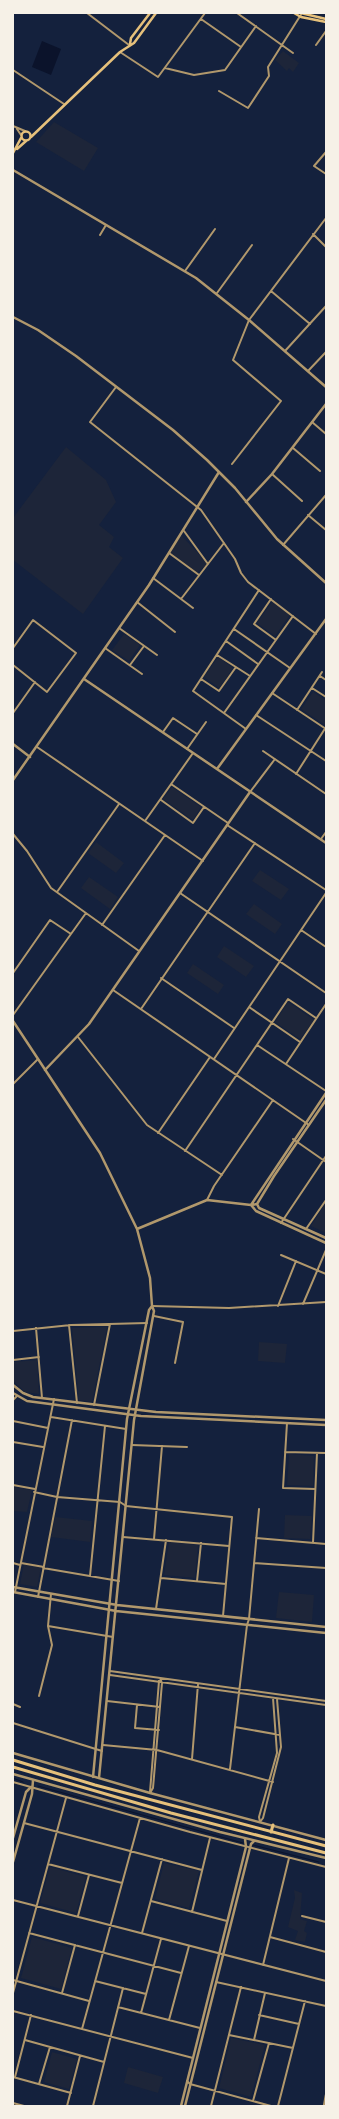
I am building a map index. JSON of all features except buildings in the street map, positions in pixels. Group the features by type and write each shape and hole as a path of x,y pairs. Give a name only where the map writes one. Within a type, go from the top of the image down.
{"highway":[{"path":"13,1760 95,1785 326,1846"},
{"path":"13,1767 171,1813 326,1853"},
{"path":"271,1832 272,1825"}],"main road":[{"path":"129,45 131,38 150,13"},
{"path":"14,152 120,52 134,43 156,13"},
{"path":"294,13 326,21"},
{"path":"14,152 21,136 27,132 39,129"},
{"path":"27,132 31,137"},
{"path":"21,136 26,141"}],"street":[{"path":"87,13 129,45"},
{"path":"120,52 158,77 205,13"},
{"path":"237,13 294,53"},
{"path":"219,91 248,108 269,76 268,67 283,46 301,14"},
{"path":"201,19 241,47"},
{"path":"165,68 194,75 225,70 256,26"},
{"path":"316,45 326,31"},
{"path":"13,70 64,104"},
{"path":"13,126 27,132"},
{"path":"17,128 21,136"},
{"path":"326,152 314,166 326,174"},
{"path":"13,170 185,271 217,293 326,387"},
{"path":"232,464 281,401 233,360 249,320 312,234 326,218"},
{"path":"100,235 106,224"},
{"path":"185,271 215,229"},
{"path":"312,234 326,247"},
{"path":"217,293 252,245"},
{"path":"270,291 310,324"},
{"path":"285,351 326,306"},
{"path":"13,318 38,330 76,356 173,430 219,472 283,545 326,583"},
{"path":"308,371 326,352"},
{"path":"116,387 90,422 198,508 224,542 235,559 241,573 259,590 316,634"},
{"path":"246,502 294,448 326,404"},
{"path":"312,422 326,434"},
{"path":"294,448 320,472"},
{"path":"13,780 137,602 184,531 219,472"},
{"path":"272,474 302,501"},
{"path":"283,545 326,494"},
{"path":"308,515 326,530"},
{"path":"184,531 208,564"},
{"path":"181,599 224,542"},
{"path":"169,553 199,575"},
{"path":"153,578 193,608"},
{"path":"246,729 193,691 259,590"},
{"path":"271,599 254,624 276,640"},
{"path":"137,602 175,632"},
{"path":"224,712 293,616"},
{"path":"217,769 326,619"},
{"path":"13,648 33,620 76,653 47,692 13,665"},
{"path":"119,628 157,655"},
{"path":"234,628 290,668"},
{"path":"226,641 258,664"},
{"path":"130,665 144,646"},
{"path":"105,648 142,674"},
{"path":"217,654 250,676"},
{"path":"201,678 219,691 236,667"},
{"path":"297,710 322,672"},
{"path":"320,676 326,680"},
{"path":"84,679 326,843"},
{"path":"13,713 35,682"},
{"path":"312,688 326,697"},
{"path":"272,693 326,728 296,774"},
{"path":"256,715 326,761"},
{"path":"162,732 173,718 197,734"},
{"path":"187,749 206,722"},
{"path":"13,744 30,757"},
{"path":"37,747 203,860"},
{"path":"263,751 326,794"},
{"path":"146,821 193,753"},
{"path":"45,1070 89,1024 250,792 275,759"},
{"path":"171,784 255,843 326,890"},
{"path":"160,800 193,823 204,807"},
{"path":"57,892 119,804"},
{"path":"321,839 326,832"},
{"path":"13,834 27,850 51,888 139,951"},
{"path":"102,925 165,835"},
{"path":"141,1009 206,911 255,843"},
{"path":"180,893 326,993"},
{"path":"214,1059 326,893"},
{"path":"13,1015 86,913"},
{"path":"13,972 50,920 71,934"},
{"path":"301,930 326,946"},
{"path":"161,978 234,1028"},
{"path":"113,990 309,1124"},
{"path":"185,1150 288,999 316,1018"},
{"path":"286,1064 326,1004"},
{"path":"249,1007 300,1042"},
{"path":"13,1021 100,1153 137,1229 150,1278 152,1306 154,1311 135,1415 99,1778"},
{"path":"78,1036 147,1126 222,1175"},
{"path":"251,1205 326,1092 257,1045"},
{"path":"158,1133 210,1057"},
{"path":"13,1084 38,1059"},
{"path":"207,1200 222,1175 273,1100"},
{"path":"137,1229 207,1200 251,1205 258,1204 326,1100"},
{"path":"293,1140 325,1161"},
{"path":"281,1223 325,1161 326,1156"},
{"path":"306,1229 326,1200"},
{"path":"258,1204 259,1208 326,1238"},
{"path":"251,1205 256,1211 326,1243"},
{"path":"303,1304 326,1250"},
{"path":"281,1255 326,1274"},
{"path":"278,1306 296,1261"},
{"path":"152,1306 228,1308 326,1302"},
{"path":"93,1777 108,1636 126,1429 147,1323 152,1306"},
{"path":"154,1316 183,1322 175,1363"},
{"path":"13,1331 69,1325 147,1323"},
{"path":"94,1405 110,1324"},
{"path":"69,1325 77,1403"},
{"path":"36,1328 42,1398"},
{"path":"13,1360 39,1357"},
{"path":"13,1385 23,1393 42,1398 136,1410 326,1420"},
{"path":"13,1393 27,1401 135,1415 326,1425"},
{"path":"13,1400 17,1396"},
{"path":"54,1400 21,1563 14,1587 14,1593 116,1612 326,1633"},
{"path":"50,1417 126,1429"},
{"path":"38,1597 72,1420"},
{"path":"13,1421 48,1428"},
{"path":"287,1423 283,1488 315,1489"},
{"path":"90,1576 105,1426"},
{"path":"13,1442 44,1447"},
{"path":"132,1445 187,1447"},
{"path":"154,1539 162,1446"},
{"path":"286,1452 326,1453"},
{"path":"313,1543 317,1453"},
{"path":"13,1485 57,1497 120,1502 126,1506 232,1517 223,1616"},
{"path":"230,1769 247,1624 249,1619 259,1509"},
{"path":"123,1537 201,1542 229,1546"},
{"path":"256,1538 326,1544"},
{"path":"156,1609 166,1540"},
{"path":"198,1581 201,1542"},
{"path":"13,1563 21,1563 119,1581"},
{"path":"254,1563 326,1568"},
{"path":"161,1578 226,1584"},
{"path":"14,1587 117,1605 326,1627"},
{"path":"39,1696 52,1645 48,1626 51,1594"},
{"path":"48,1626 114,1637"},
{"path":"110,1671 326,1701"},
{"path":"110,1676 326,1705"},
{"path":"150,1793 158,1682 160,1678"},
{"path":"150,1793 153,1788 159,1730 162,1683 160,1678"},
{"path":"192,1759 198,1684"},
{"path":"260,1822 259,1817 277,1753 277,1735 273,1698 275,1694"},
{"path":"260,1822 263,1818 280,1755 280,1735 277,1699 275,1694"},
{"path":"107,1701 160,1707"},
{"path":"13,1704 20,1707"},
{"path":"137,1704 135,1728 159,1730"},
{"path":"13,1723 102,1751"},
{"path":"235,1727 280,1735"},
{"path":"102,1745 157,1750 273,1782"},
{"path":"13,1753 150,1793 326,1840"},
{"path":"13,1774 255,1841 326,1858"},
{"path":"13,1862 32,1794 31,1787 33,1780"},
{"path":"13,1782 210,1838 326,1867"},
{"path":"13,1838 26,1792 31,1787"},
{"path":"13,1993 66,1798"},
{"path":"82,2029 140,1818"},
{"path":"23,1823 202,1870"},
{"path":"192,1912 210,1838"},
{"path":"185,2106 216,1982 227,1921 246,1847 244,1838"},
{"path":"181,2106 200,2028 250,1848 255,1841"},
{"path":"263,1965 289,1858"},
{"path":"142,1933 162,1859"},
{"path":"48,1864 122,1883"},
{"path":"78,1916 89,1874"},
{"path":"13,1900 326,1981"},
{"path":"151,1901 227,1921"},
{"path":"302,1916 326,1922"},
{"path":"29,1933 182,1973"},
{"path":"270,1937 326,1952"},
{"path":"141,2013 161,1938"},
{"path":"62,1993 75,1945"},
{"path":"169,2020 189,1946"},
{"path":"13,1980 90,2001"},
{"path":"95,1981 146,1994"},
{"path":"216,1982 326,2006"},
{"path":"211,2106 241,1987"},
{"path":"92,2106 123,1988"},
{"path":"254,2040 265,1992"},
{"path":"278,2106 305,2001"},
{"path":"118,2007 200,2028"},
{"path":"13,2010 193,2058"},
{"path":"31,2015 14,2077 71,2093"},
{"path":"260,2016 299,2024"},
{"path":"229,2035 293,2048"},
{"path":"25,2040 104,2062"},
{"path":"253,2101 269,2043"},
{"path":"39,2084 50,2047"},
{"path":"67,2106 80,2056"},
{"path":"187,2081 190,2084 271,2106"},
{"path":"324,2106 326,2095"},
{"path":"13,2103 24,2106"}],"shaded area":[{"path":"42,41 61,49 51,75 32,67"},
{"path":"283,51 299,63 293,72 289,68 287,71 275,60"},
{"path":"54,122 98,148 84,171 36,142"},
{"path":"66,447 106,480 116,502 99,525 114,537 109,547 123,558 83,614 13,560 13,518"},
{"path":"181,535 208,564 196,573 169,553"},
{"path":"272,602 290,615 275,636 257,623"},
{"path":"124,634 140,645 129,661 112,650"},
{"path":"218,657 233,668 219,688 204,677"},
{"path":"313,692 326,700 325,725 301,709"},
{"path":"172,787 201,807 193,820 163,799"},
{"path":"96,842 124,863 116,873 88,853"},
{"path":"260,870 289,889 281,900 252,881"},
{"path":"89,877 118,897 110,909 81,888"},
{"path":"254,904 282,924 275,934 246,914"},
{"path":"224,946 254,966 246,977 217,957"},
{"path":"193,964 224,985 218,994 187,973"},
{"path":"288,1002 314,1020 300,1039 275,1022"},
{"path":"326,1202 326,1233 311,1226"},
{"path":"107,1327 92,1402 79,1400 72,1328"},
{"path":"259,1342 287,1344 285,1363 258,1361"},
{"path":"37,1360 39,1394 25,1392 13,1381 13,1362"},
{"path":"289,1454 314,1456 313,1486 287,1485"},
{"path":"13,1487 32,1490 27,1512 13,1511"},
{"path":"285,1515 312,1516 310,1539 284,1538"},
{"path":"55,1517 92,1521 90,1542 51,1537"},
{"path":"169,1542 198,1545 195,1578 164,1575"},
{"path":"24,1564 41,1567 37,1587 20,1584"},
{"path":"279,1592 314,1595 312,1622 276,1618"},
{"path":"164,1863 199,1871 189,1908 155,1899"},
{"path":"50,1867 86,1877 76,1913 40,1903"},
{"path":"294,1890 302,1893 300,1919 307,1921 304,1931 307,1933 305,1942 295,1940 298,1931 288,1927 295,1898"},
{"path":"32,1937 72,1948 61,1989 21,1978"},
{"path":"231,2038 265,2045 251,2097 219,2088"},
{"path":"52,2052 77,2059 69,2089 44,2082"},
{"path":"128,2067 163,2077 158,2093 124,2083"}],"waterway":[{"path":"13,1778 23,1782"},
{"path":"38,1786 243,1843"},
{"path":"253,1845 319,1862"}]}
